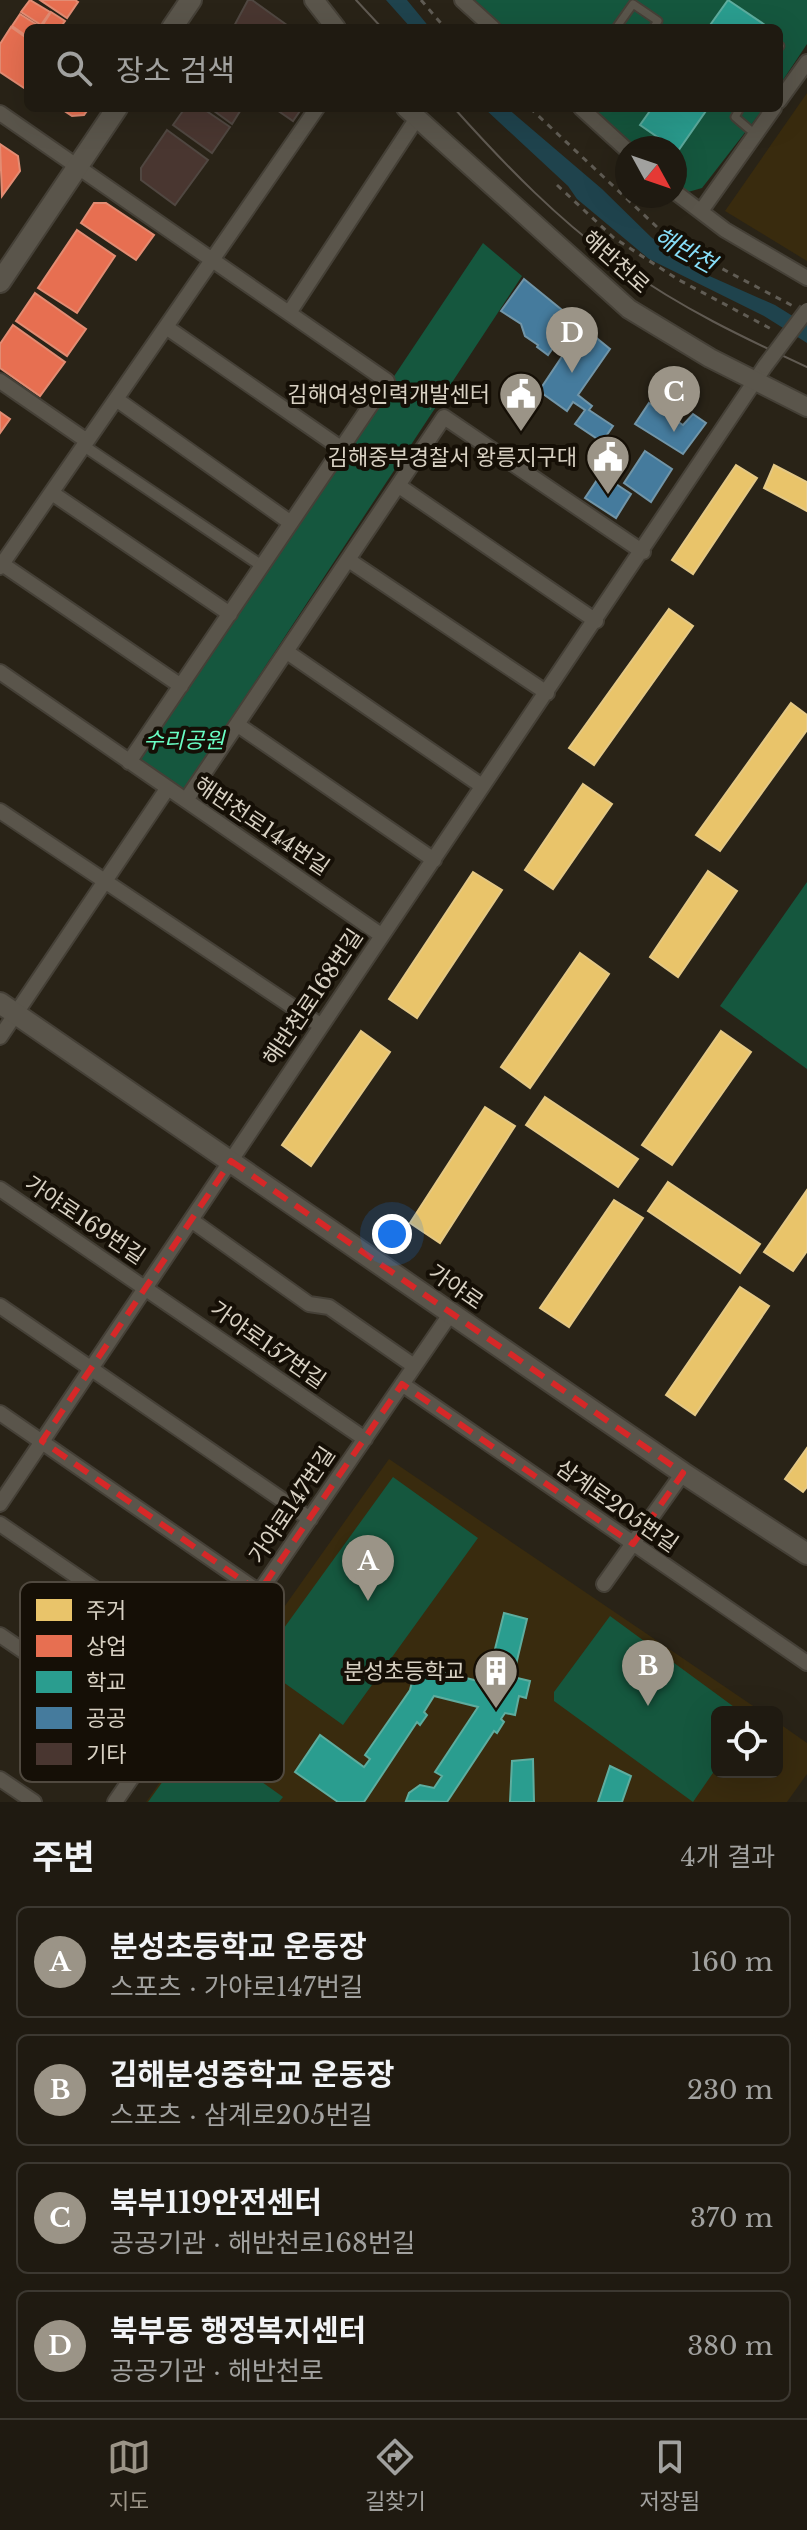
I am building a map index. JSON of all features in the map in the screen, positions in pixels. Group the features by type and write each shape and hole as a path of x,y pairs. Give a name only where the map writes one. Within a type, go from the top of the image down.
{"main road":[{"path":"175,24 191,0"},
{"path":"0,282 114,112"},
{"name":"가야로","path":"8,1009 683,1473 807,1554"}],"street":[{"path":"314,0 333,24"},
{"path":"462,0 489,24"},
{"path":"783,95 807,62"},
{"path":"181,686 1,565 314,112"},
{"path":"590,112 615,138"},
{"path":"701,211 771,112"},
{"path":"0,113 387,381 129,762"},
{"name":"해반천로","path":"289,313 412,113 629,309 710,358 761,373 807,407"},
{"path":"687,201 725,230 807,278"},
{"name":"해반천로168번길","path":"231,1161 320,1025 643,552 802,308"},
{"path":"166,327 342,449"},
{"path":"0,381 85,444 262,566"},
{"path":"116,399 291,523"},
{"path":"186,800 350,561 444,417 643,552"},
{"path":"399,486 596,621"},
{"path":"52,493 230,614"},
{"path":"350,561 547,693"},
{"path":"287,652 482,786"},
{"name":"해반천로144번길","path":"0,672 381,935"},
{"path":"238,725 434,860"},
{"path":"0,1037 8,1009 105,881 167,789"},
{"path":"0,811 320,1025"},
{"path":"0,1504 231,1161"},
{"name":"가야로169번길","path":"0,1189 146,1287"},
{"path":"191,1220 309,1304 329,1307 414,1366"},
{"name":"가야로157번길","path":"146,1287 365,1439"},
{"path":"0,1306 310,1519"},
{"name":"가야로147번길","path":"266,1582 451,1313"},
{"name":"삼계로205번길","path":"402,1384 807,1663"},
{"path":"0,1413 245,1582"},
{"path":"604,1584 683,1473"},
{"path":"0,1524 85,1582"},
{"path":"0,1635 20,1649"},
{"path":"0,1779 34,1802"},
{"name":"가야로147번길","path":"115,1802 129,1782"}],"lane":[{"path":"619,24 633,4 658,21 656,24"},
{"path":"738,112 735,117 756,135"}],"path":[{"path":"421,0 442,24"},
{"path":"534,112 658,228 696,255 802,308"},
{"path":"557,185 614,238 679,280 781,334"},
{"path":"387,381 444,417"}],"highlighted area":[{"path":"231,1161 683,1473 633,1544 402,1384 259,1592 42,1441"}],"shaded area":[{"path":"807,93 807,261 725,211"},
{"path":"389,1459 753,1706 711,1706 711,1778 783,1778 783,1726 807,1743 807,1774 787,1802 146,1802 160,1782 284,1782 284,1607"}],"green space":[{"path":"475,0 807,0 807,44 783,80 783,24 501,24"},
{"path":"596,112 761,112 702,188 688,192 687,136 622,136"},
{"name":"수리공원","path":"483,243 522,276 184,790 139,758"},
{"path":"807,882 807,1069 720,1006"},
{"path":"393,1477 478,1538 343,1725 284,1683 284,1628"},
{"path":"610,1616 733,1706 711,1706 711,1776 693,1802 554,1701 554,1692"},
{"path":"162,1782 262,1782 283,1797 279,1802 148,1802"}],"water":[{"path":"386,0 407,0 427,24 407,24"},
{"name":"해반천","path":"488,112 512,112 602,189 615,202 615,208 621,208 689,267 775,305 807,325 807,343 764,316 649,259 577,199 568,186"}],"building: 주거":[{"path":"736,465 757,478 693,574 672,560"},
{"path":"774,465 807,482 807,511 764,488"},
{"path":"669,609 693,626 594,765 569,748"},
{"path":"791,703 807,715 807,730 720,851 696,835"},
{"path":"583,784 612,804 553,889 525,870"},
{"path":"708,871 737,891 678,977 650,957"},
{"path":"473,872 502,890 417,1018 389,999"},
{"path":"580,953 609,974 530,1088 501,1067"},
{"path":"361,1031 390,1052 311,1166 282,1145"},
{"path":"721,1031 751,1052 672,1165 642,1145"},
{"path":"545,1097 638,1159 618,1187 526,1125"},
{"path":"485,1107 515,1126 440,1243 410,1223"},
{"path":"668,1182 760,1244 740,1273 648,1211"},
{"path":"807,1190 807,1251 793,1271 764,1252"},
{"path":"614,1200 643,1218 569,1327 540,1308"},
{"path":"740,1287 769,1306 695,1415 666,1395"},
{"path":"807,1448 807,1487 803,1492 785,1479"}],"building: 상업":[{"path":"30,0 50,12 39,24 21,12"},
{"path":"40,0 75,0 78,2 67,18"},
{"path":"51,12 65,21 63,24 43,24"},
{"path":"20,14 36,24 24,24 24,34 12,26"},
{"path":"11,27 24,36 24,88 0,72 0,44"},
{"path":"66,112 86,112 84,115 72,116"},
{"path":"0,144 18,156 20,171 2,196"},
{"path":"94,203 106,203 154,235 136,260 81,223"},
{"path":"77,230 115,256 77,313 38,288"},
{"path":"35,293 86,329 67,356 16,321"},
{"path":"13,325 65,362 40,396 0,368 0,344"},
{"path":"0,412 10,419 0,433"}],"building: 학교":[{"path":"728,0 764,24 711,24"},
{"path":"649,112 705,112 687,138 656,136 640,125"},
{"name":"분성초등학교","path":"504,1613 527,1619 513,1677 530,1681 526,1698 519,1696 515,1715 505,1713 501,1719 504,1722 497,1733 494,1731 447,1802 406,1801 409,1793 420,1785 434,1788 442,1776 435,1772 478,1707 434,1696 424,1712 427,1715 420,1725 417,1722 364,1802 338,1802 295,1772 320,1735 364,1767 370,1759 365,1755 410,1690 416,1666 495,1685 498,1675 489,1673"},
{"path":"533,1759 534,1802 510,1802 512,1761"},
{"path":"610,1766 631,1776 622,1802 598,1802"}],"building: 공공":[{"path":"524,279 610,349 578,395 592,406 589,410 613,426 602,442 575,424 585,410 573,402 567,411 539,391 563,355 553,348 548,355 525,336 521,324 501,311"},
{"path":"649,403 683,425 693,414 706,423 683,454 635,424"},
{"path":"645,451 672,469 651,502 624,483"},
{"name":"김해중부경찰서 왕릉지구대","path":"601,474 631,494 616,518 585,498"}],"building: 기타":[{"path":"248,0 252,0 285,24 235,24"},
{"path":"182,112 208,112 230,127 212,153 173,125"},
{"path":"216,112 240,112 232,124"},
{"path":"280,112 299,112 293,121"},
{"path":"167,130 208,160 175,205 141,180 141,168"}],"tram line":[{"path":"356,0 378,24"},
{"path":"458,112 534,192 600,250 690,309 807,367"}],"place":[{"name":"북부동 행정복지센터","path":"572,373"},
{"name":"북부119안전센터","path":"674,432"},
{"name":"김해여성인력개발센터","path":"521,433"},
{"name":"김해중부경찰서 왕릉지구대","path":"608,496"},
{"name":"분성초등학교 운동장","path":"368,1601"},
{"name":"김해분성중학교 운동장","path":"648,1706"},
{"name":"분성초등학교","path":"496,1710"}]}
